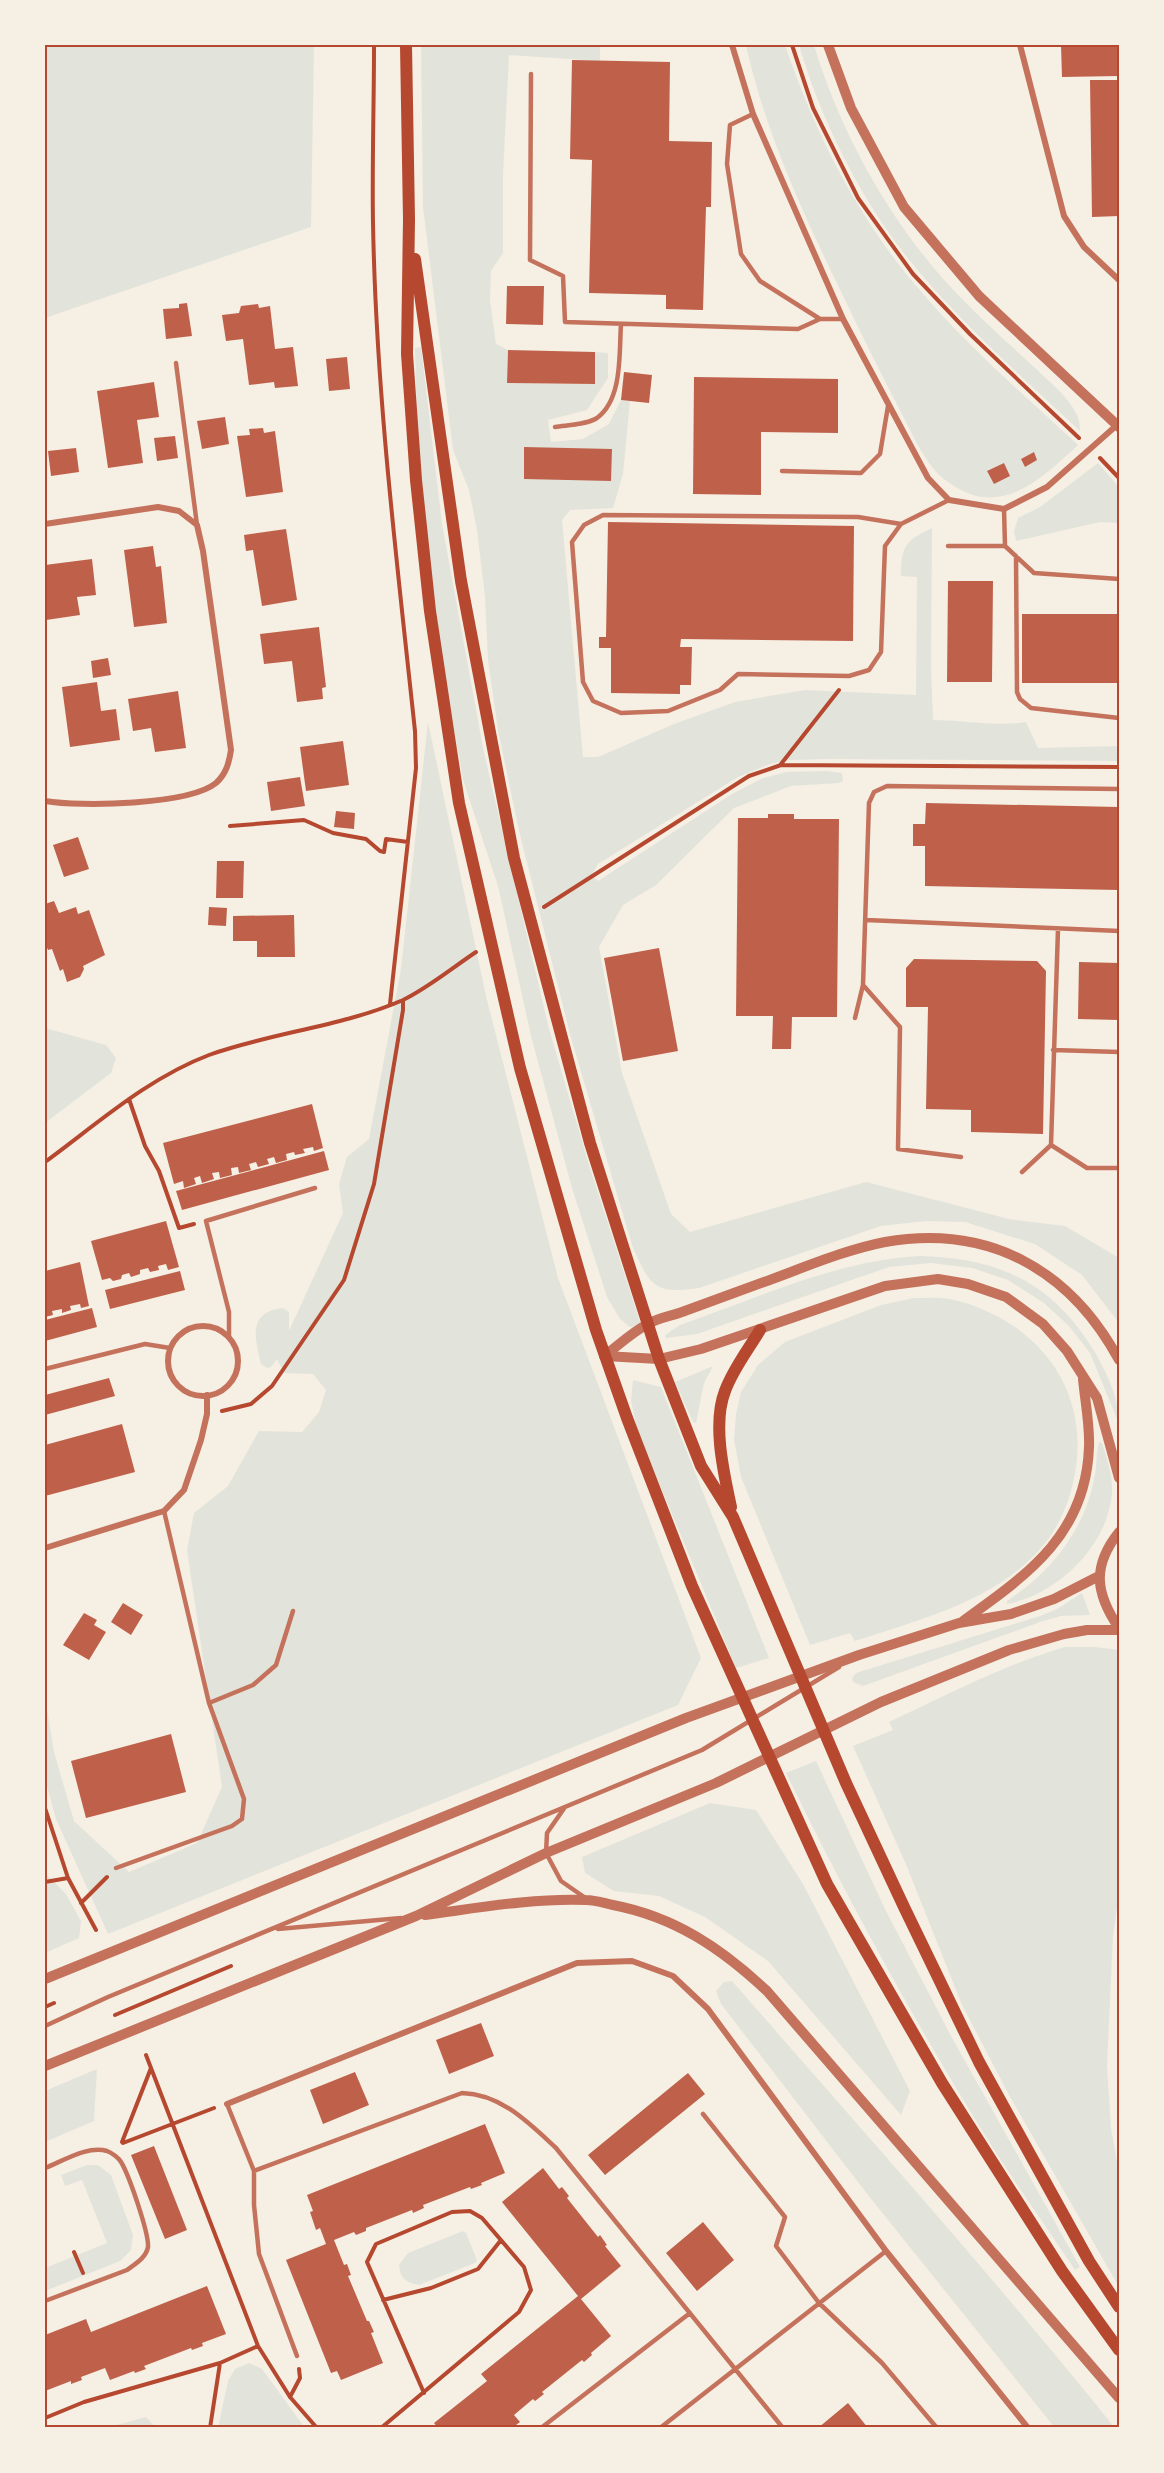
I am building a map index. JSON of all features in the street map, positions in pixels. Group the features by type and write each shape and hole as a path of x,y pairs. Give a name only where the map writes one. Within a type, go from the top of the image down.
{"main road":[{"path":"406,45 409,219 407,354 416,480 430,611 459,803 520,1068 604,1356 692,1586 827,1884 942,2083 1062,2271 1119,2350"},
{"path":"409,219 461,581 514,858 590,1143 659,1359 701,1466 733,1517 846,1784 974,2051 1089,2261 1119,2307"},
{"path":"733,1517 723,1467 719,1412 724,1392 760,1330"}],"street":[{"path":"732,45 753,114 843,319 928,478 949,500 1004,509 1047,487 1118,426 979,296 904,207 851,108 828,45"},
{"path":"1020,45 1064,216 1084,247 1119,280"},
{"path":"45,524 158,507 179,511 197,525 203,551 231,750 228,768 216,783 195,794 118,803 61,804 45,801"},
{"path":"604,1356 648,1324 828,1259 883,1243 924,1237 960,1240 996,1248 1027,1261 1069,1291 1106,1335 1119,1360"},
{"path":"604,1356 659,1359 701,1349 885,1286 938,1279 968,1284 1006,1297 1043,1324 1067,1351 1097,1398 1119,1478"},
{"path":"210,1326 229,1337 236,1348 238,1360 235,1373 228,1385 220,1391 207,1395 188,1392 178,1385 171,1375 168,1359 170,1348 179,1335 188,1329 210,1326"},
{"path":"959,1623 1012,1586 1042,1560 1069,1522 1083,1485 1089,1447 1083,1378"},
{"path":"45,1548 164,1511 184,1490 201,1440 207,1414 207,1395"},
{"path":"1119,1532 1107,1548 1099,1576 1104,1606 1119,1629"},
{"path":"45,1979 686,1718 860,1655 959,1623 1011,1614 1054,1599 1099,1576"},
{"path":"45,2066 416,1916 546,1853 716,1782 881,1702 1009,1650 1064,1634 1087,1630 1119,1629"},
{"path":"416,1916 532,1901 588,1900 635,1909 682,1927 734,1960 767,1991 1119,2398"},
{"path":"227,2104 577,1963 632,1961 673,1976 708,2009 886,2251 1028,2428"}],"lane":[{"path":"531,74 530,260 562,276 565,322 798,329 820,319 843,319"},
{"path":"753,114 730,125 728,144 727,164 741,254 760,282 820,319"},
{"path":"555,427 596,419 608,406 614,390 621,324"},
{"path":"176,363 197,525"},
{"path":"782,471 861,473 880,454 888,406"},
{"path":"901,524 858,517 603,515 584,525 572,542 583,682 593,701 621,713 668,711 720,690 738,674 849,676 869,670 881,652 885,546 901,524 949,500"},
{"path":"1004,509 1005,546"},
{"path":"948,546 1005,546 1034,573 1119,579"},
{"path":"1016,556 1017,692 1020,699 1031,708 1119,718"},
{"path":"855,1018 862,985 869,803 874,792 887,786 1119,789"},
{"path":"866,920 1119,931"},
{"path":"1022,1172 1051,1145 1058,929"},
{"path":"862,985 900,1027 898,1149 961,1156"},
{"path":"1053,1050 1119,1052"},
{"path":"1051,1145 1087,1168 1119,1168"},
{"path":"229,1337 229,1312 206,1221 315,1188"},
{"path":"45,1369 145,1344 170,1348"},
{"path":"116,1868 232,1826 242,1819 244,1799 209,1703 164,1511"},
{"path":"209,1703 253,1685 276,1665 293,1611"},
{"path":"45,2026 108,1997 702,1750 860,1655"},
{"path":"565,1807 547,1833 546,1853 561,1881 588,1900"},
{"path":"273,1930 416,1916"},
{"path":"254,2171 462,2093 477,2093 493,2099 524,2118 556,2148 783,2428"},
{"path":"227,2104 254,2171 254,2205 259,2254 297,2356"},
{"path":"704,2114 785,2217 776,2246 819,2303 882,2363 937,2428"},
{"path":"45,2168 83,2152 98,2150 109,2152 121,2161 147,2231 148,2249 139,2263 45,2301"},
{"path":"660,2428 886,2251"},
{"path":"541,2428 690,2313"}],"path":[{"path":"374,45 373,223 379,348 389,485 415,731 416,768 390,1004"},
{"path":"792,45 813,108 858,198 913,274 970,334 1119,478"},
{"path":"781,765 849,676"},
{"path":"592,876 749,776 781,765 1119,767"},
{"path":"230,826 304,820 333,833 366,839 384,852 386,838 408,843"},
{"path":"45,1162 129,1099 169,1073 210,1055 403,1000 424,986"},
{"path":"207,1414 251,1404 272,1386 344,1280 374,1184 403,1000"},
{"path":"129,1099 146,1146 159,1171 179,1228 206,1221"},
{"path":"45,1808 68,1878 96,1930"},
{"path":"81,1903 116,1868"},
{"path":"45,1882 68,1878"},
{"path":"114,2014 231,1966"},
{"path":"146,2055 258,2346 290,2397 317,2428"},
{"path":"122,2143 151,2067"},
{"path":"109,2152 122,2143 227,2104"},
{"path":"381,2428 424,2393 519,2312 531,2290 524,2267 482,2218 470,2211 452,2212 376,2244 367,2262 424,2393"},
{"path":"383,2300 431,2289 478,2270 501,2240"},
{"path":"74,2252 87,2285"},
{"path":"45,2418 84,2403 220,2363 258,2346"},
{"path":"290,2397 300,2378 297,2356"},
{"path":"210,2428 220,2363"}],"shaded area":[{"path":"45,45 314,45 311,227 45,318"},
{"path":"421,45 600,45 600,61 509,55 503,174 503,253 491,271 490,300 496,344 508,350 507,383 595,384 595,352 608,353 608,378 587,410 548,420 551,442 583,439 609,424 621,400 630,401 623,474 613,508 570,510 562,520 583,757 598,757 674,724 735,702 805,690 916,695 917,577 901,576 901,566 904,551 910,541 932,528 933,720 991,724 1026,722 1038,748 1119,746 1119,761 829,759 789,760 770,764 738,777 598,864 592,875 598,881 732,794 763,778 787,772 842,773 843,781 839,783 791,786 734,808 656,885 623,905 599,947 622,1073 671,1214 690,1232 866,1182 1009,1219 1065,1226 1119,1258 1119,1323 1082,1275 1035,1244 965,1222 926,1221 881,1226 699,1288 672,1290 663,1288 655,1284 643,1270 632,1245 571,1038 519,831 498,730 488,660 485,597 477,530 469,490 453,450 423,207"},
{"path":"746,45 785,45 824,142 857,203 896,261 936,309 995,369 1078,445 1035,482 1010,494 982,497 965,492 947,481 928,461 867,345 795,193 767,120"},
{"path":"799,45 814,45 840,116 857,151 876,185 919,250 969,306 1062,394 1076,413 1080,431 968,325 906,256 872,207 843,155 818,101"},
{"path":"421,347 442,524 484,753 549,1029 590,1168 641,1325 630,1327 620,1319 607,1297 572,1188 531,1036 498,886 463,780 442,659 427,534 417,427 415,348"},
{"path":"1098,463 1119,487 1119,523 1100,522 1016,541 1014,531 1018,518 1040,507"},
{"path":"428,722 486,996 558,1278 701,1658 678,1705 108,1934 56,1819 45,1779 45,1697 54,1752 74,1821 129,1872 197,1843 222,1787 187,1550 194,1513 228,1486 259,1431 302,1432 319,1412 326,1390 313,1374 284,1373 277,1359 271,1367 267,1368 261,1364 256,1328 264,1315 271,1310 283,1308 289,1312 289,1331 343,1213 339,1184 347,1157 369,1139 401,969"},
{"path":"45,1028 106,1045 116,1058 111,1073 45,1123"},
{"path":"920,1256 976,1262 1023,1280 1044,1293 1081,1331 1097,1356 1112,1389 1119,1424 1090,1353 1069,1326 1044,1303 1008,1280 972,1268 931,1263 889,1267 697,1334 666,1338 665,1335 680,1325 828,1272 889,1259"},
{"path":"914,1298 950,1299 979,1308 1006,1321 1029,1338 1048,1358 1063,1381 1073,1407 1077,1436 1076,1467 1072,1487 1062,1516 1046,1542 1006,1579 983,1593 933,1615 855,1641 850,1633 810,1645 741,1477 734,1440 741,1392 758,1365 785,1342 881,1305"},
{"path":"713,1366 704,1383 696,1423 693,1422 675,1382"},
{"path":"633,1380 661,1387 769,1658 736,1668 638,1432 631,1401"},
{"path":"1099,1442 1102,1443 1106,1455 1112,1487 1108,1513 1101,1531 1077,1565 1061,1579 1026,1599 1007,1604 1007,1601 1038,1577 1074,1533 1089,1498"},
{"path":"1082,1593 1090,1615 1061,1616 1043,1621 863,1686 853,1682 852,1678 856,1673 1040,1616 1057,1609"},
{"path":"1065,1647 1119,1650 1119,1893 1113,1936 1107,2065 1111,2128 1119,2173 1119,2287 1009,2095 962,2005 905,1862 853,1746 893,1730 889,1722 954,1691 1042,1654"},
{"path":"816,1761 885,1909 950,2034 1080,2267 1075,2270 1000,2159 950,2078 830,1862 786,1773"},
{"path":"710,1803 756,1810 803,1884 910,2091 901,2115 768,1961 705,1917 659,1896 614,1891 585,1873 582,1857"},
{"path":"45,1873 66,1894 81,1921 79,1938 45,1953"},
{"path":"732,1981 974,2258 1115,2428 1055,2428 868,2195 721,2004 716,1991 724,1982"},
{"path":"97,2069 94,2121 45,2142 45,2091"},
{"path":"87,2165 98,2165 111,2175 133,2235 131,2250 120,2261 45,2291 45,2268 107,2243 82,2180 65,2186 61,2175"},
{"path":"463,2231 466,2233 477,2260 475,2263 419,2285 402,2277 399,2265 408,2253"},
{"path":"249,2363 262,2369 305,2428 218,2428 228,2381 235,2369"},
{"path":"146,2417 156,2428 106,2428"}],"building":[{"path":"1061,45 1119,45 1119,76 1062,77"},
{"path":"572,60 670,62 669,141 712,142 711,207 706,207 703,310 666,309 666,295 589,293 592,160 570,159"},
{"path":"1090,80 1119,80 1119,216 1092,217"},
{"path":"507,286 544,286 543,325 506,324"},
{"path":"187,303 192,336 166,339 163,309 179,308 179,304"},
{"path":"258,304 259,308 270,306 275,349 293,347 298,386 275,388 274,382 249,385 243,339 226,341 222,315 239,313 241,306"},
{"path":"508,350 595,352 595,384 507,383"},
{"path":"347,357 350,389 329,391 326,359"},
{"path":"624,372 652,375 649,403 621,400"},
{"path":"694,377 838,379 838,433 761,432 761,495 693,494"},
{"path":"154,382 159,417 137,420 143,463 108,468 97,391"},
{"path":"225,417 229,444 202,449 197,421"},
{"path":"263,428 264,433 275,431 283,492 246,497 237,436 250,435 249,429"},
{"path":"175,436 178,458 157,461 154,438"},
{"path":"524,447 612,449 611,481 524,479"},
{"path":"76,448 79,472 51,476 48,451"},
{"path":"1034,452 1037,460 1025,467 1021,459"},
{"path":"1004,463 1010,476 994,484 987,471"},
{"path":"608,522 854,526 853,641 681,639 680,647 692,647 691,685 680,685 680,694 611,693 611,648 599,648 599,637 606,637"},
{"path":"286,529 297,600 262,606 253,550 246,551 244,535"},
{"path":"153,546 156,567 161,566 167,623 134,627 124,550"},
{"path":"92,559 96,595 77,597 80,615 46,620 45,565"},
{"path":"948,581 993,581 992,682 947,682"},
{"path":"1022,614 1119,614 1119,683 1022,683"},
{"path":"319,627 326,687 322,688 323,699 297,702 292,661 264,664 260,634"},
{"path":"108,658 111,675 93,678 91,661"},
{"path":"97,682 101,711 116,709 120,740 70,747 62,687"},
{"path":"178,691 186,748 155,752 151,728 133,731 128,699"},
{"path":"343,741 349,785 306,791 300,747"},
{"path":"300,777 305,806 271,811 267,782"},
{"path":"926,803 1119,807 1119,890 925,886 925,846 913,846 913,824 925,824"},
{"path":"336,811 355,813 354,829 334,827"},
{"path":"768,814 794,814 794,819 839,819 837,1017 792,1017 791,1049 772,1049 773,1016 736,1016 738,818 768,818"},
{"path":"78,837 89,869 64,877 53,845"},
{"path":"217,861 244,861 243,898 216,898"},
{"path":"54,901 59,913 76,907 78,914 89,910 105,955 83,966 80,977 67,982 63,969 60,971 52,949 48,950 45,943 45,904"},
{"path":"209,907 227,908 226,926 208,925"},
{"path":"294,915 295,957 257,957 257,941 233,941 233,916"},
{"path":"659,948 678,1051 623,1061 604,958"},
{"path":"914,959 1037,961 1046,971 1043,1134 971,1132 971,1110 926,1109 928,1007 906,1007 906,968"},
{"path":"1079,962 1119,963 1119,1020 1078,1019"},
{"path":"312,1104 323,1148 314,1151 313,1147 303,1149 305,1153 286,1154 287,1160 276,1163 274,1157 267,1159 269,1164 258,1167 256,1162 249,1164 251,1170 239,1173 238,1167 231,1168 232,1175 220,1178 219,1172 212,1173 214,1179 202,1183 200,1176 194,1178 196,1184 184,1188 183,1181 174,1184 163,1143"},
{"path":"324,1151 329,1170 182,1210 176,1191"},
{"path":"166,1221 179,1267 168,1270 166,1264 158,1266 159,1270 150,1272 148,1268 140,1270 140,1274 131,1277 129,1273 122,1275 121,1279 102,1280 91,1241"},
{"path":"80,1262 89,1306 81,1308 80,1304 70,1306 71,1310 62,1313 62,1309 52,1311 53,1315 45,1317 45,1271"},
{"path":"180,1271 185,1290 110,1309 105,1290"},
{"path":"92,1308 97,1327 45,1341 45,1320"},
{"path":"109,1378 115,1396 45,1415 45,1395"},
{"path":"122,1424 135,1472 45,1496 45,1445"},
{"path":"123,1603 143,1615 131,1635 111,1622"},
{"path":"84,1613 97,1620 94,1625 106,1632 89,1660 63,1645"},
{"path":"171,1734 186,1792 86,1818 71,1761"},
{"path":"481,2023 494,2056 449,2074 436,2040"},
{"path":"355,2072 369,2105 323,2124 310,2090"},
{"path":"688,2073 705,2094 605,2175 588,2155"},
{"path":"485,2124 505,2173 481,2183 482,2185 471,2189 470,2187 423,2205 424,2208 413,2213 412,2210 366,2228 366,2231 356,2235 354,2232 334,2240 344,2265 347,2264 351,2275 348,2276 374,2332 371,2333 383,2363 341,2380 337,2371 331,2373 286,2260 326,2244 320,2228 316,2230 310,2212 313,2211 307,2195"},
{"path":"154,2146 187,2230 165,2239 131,2155"},
{"path":"543,2168 559,2189 562,2187 569,2196 567,2198 598,2237 600,2235 607,2245 605,2246 621,2266 581,2299 611,2336 584,2362 582,2360 542,2392 544,2394 535,2401 533,2399 514,2415 520,2422 512,2428 438,2428 434,2423 487,2381 481,2374 578,2296 502,2202"},
{"path":"703,2222 734,2260 697,2291 666,2253"},
{"path":"207,2286 226,2334 202,2343 203,2346 192,2350 191,2348 144,2366 146,2369 135,2373 134,2371 110,2380 105,2368 81,2377 82,2380 71,2384 71,2381 45,2391 45,2335 86,2319 91,2332"},
{"path":"848,2403 868,2428 818,2428"}]}
